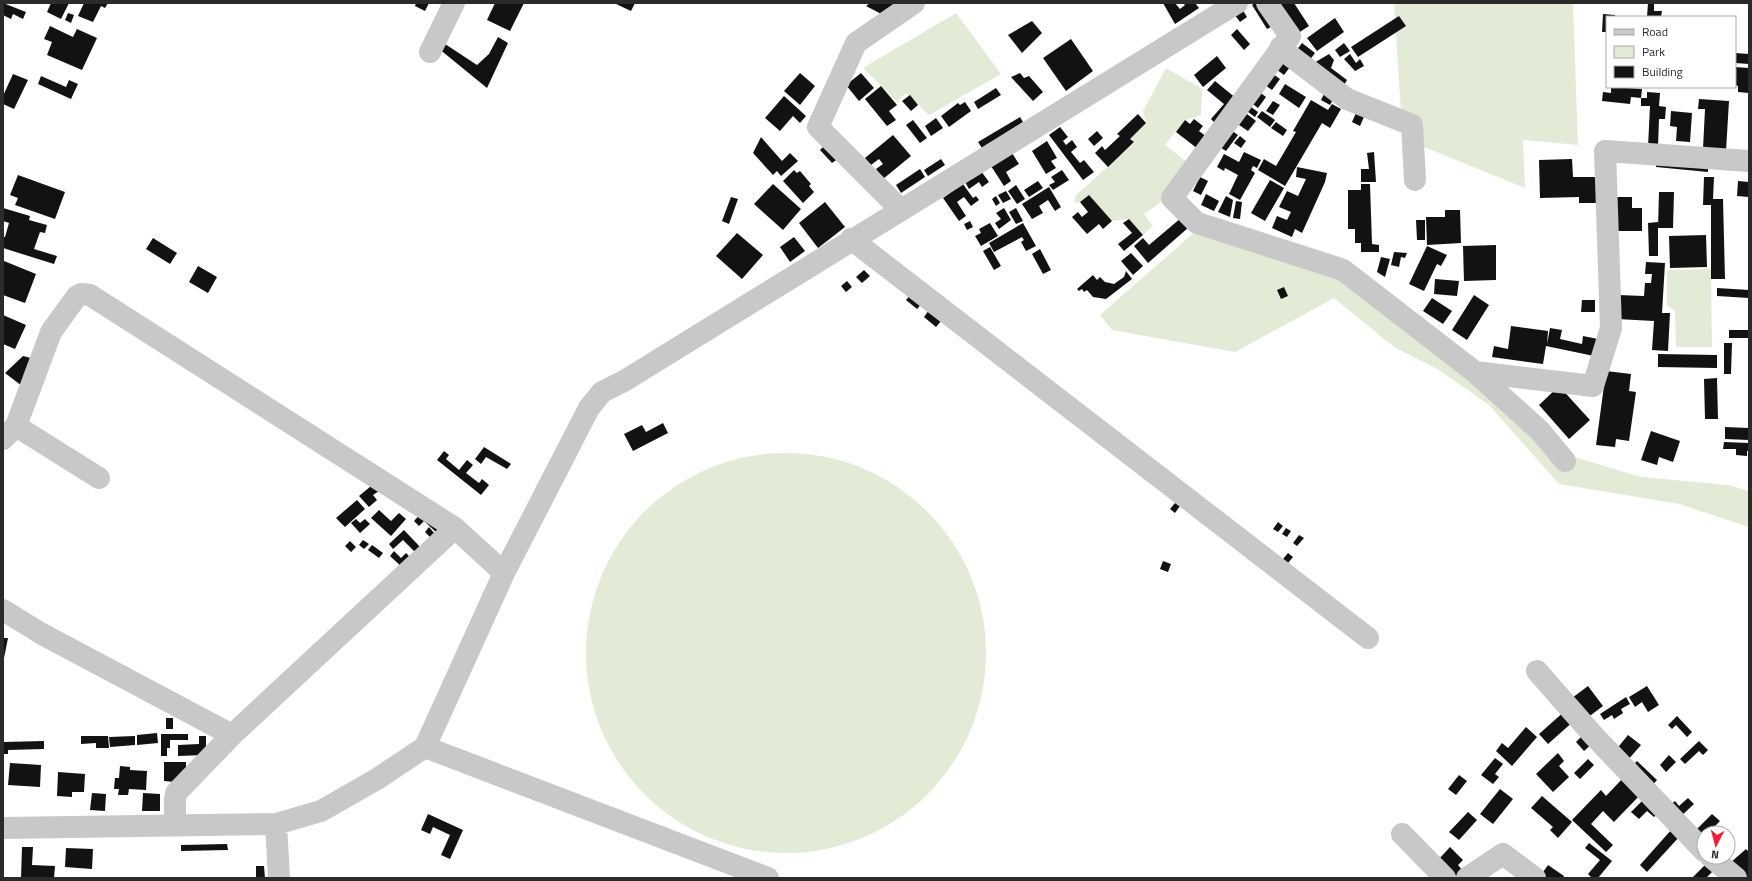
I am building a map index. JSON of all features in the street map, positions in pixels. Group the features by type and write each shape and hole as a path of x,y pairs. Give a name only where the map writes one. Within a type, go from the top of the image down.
{"street":[{"path":"430,52 454,3"},
{"path":"900,209 818,127 856,43 914,3"},
{"path":"3,828 276,824 321,811 377,779 425,747 504,573 589,408 602,392 631,376 851,239 1237,3"},
{"path":"1267,3 1290,36 1172,198 1197,223 1344,270 1475,372 1540,431 1565,461"},
{"path":"1280,48 1348,99 1412,125 1415,180"},
{"path":"1475,372 1593,386 1611,328 1605,151 1749,161"},
{"path":"851,239 1368,638"},
{"path":"99,478 9,432 51,332 77,296 81,294 90,295 455,528 504,573"},
{"path":"175,826 176,793 232,735 455,528"},
{"path":"3,610 42,634 232,735"},
{"path":"1536,671 1594,736 1696,843"},
{"path":"425,747 768,878"},
{"path":"276,824 279,878"},
{"path":"1402,834 1446,878"},
{"path":"1467,878 1503,854 1535,878"},
{"path":"1721,865 1736,878"}],"green space":[{"path":"1394,3 1573,3 1578,145 1523,140 1525,188 1424,147 1412,125 1401,112"},
{"path":"956,13 1001,74 929,115 906,93 897,102 863,68"},
{"path":"1166,68 1202,89 1201,115 1185,120 1165,145 1187,162 1167,198 1144,214 1153,226 1143,235 1129,219 1112,221 1089,195 1080,202 1074,203 1076,195 1134,143 1130,139 1146,123 1143,111"},
{"path":"1213,216 1344,258 1497,379 1571,456 1641,477 1728,485 1749,491 1749,527 1679,504 1559,484 1489,405 1439,370 1394,347 1334,298 1235,352 1112,330 1100,315"},
{"path":"1711,269 1712,347 1676,347 1675,311 1667,305 1667,270"},
{"path":"786,453 825,457 862,468 897,487 913,498 941,526 962,559 971,577 982,614 986,653 982,692 971,729 952,764 941,780 913,808 880,829 862,838 825,849 786,853 747,849 710,838 675,819 659,808 631,780 610,747 601,729 590,692 586,653 590,614 601,577 620,542 631,526 659,498 692,477 710,468 747,457"}],"building":[{"path":"3,3 26,12 23,19 13,14 11,19 3,15"},
{"path":"51,3 69,3 61,19 47,12"},
{"path":"84,3 108,3 105,8 101,6 93,22 78,16"},
{"path":"416,3 429,3 425,11 415,6"},
{"path":"495,3 524,3 510,31 487,20"},
{"path":"614,3 635,3 631,11"},
{"path":"870,3 905,3 887,17 866,6"},
{"path":"1163,3 1175,3 1180,9 1185,5 1183,3 1195,3 1199,8 1175,24"},
{"path":"1255,3 1262,3 1275,25 1267,29 1252,5"},
{"path":"1276,3 1294,3 1309,26 1295,35"},
{"path":"1648,3 1654,3 1654,11 1662,11 1661,16 1647,16"},
{"path":"1242,9 1247,17 1240,22 1234,14"},
{"path":"68,13 74,15 71,23 65,20"},
{"path":"1603,14 1615,15 1606,16 1606,32 1602,32"},
{"path":"1399,16 1406,26 1358,57 1351,47"},
{"path":"1335,18 1344,32 1317,51 1307,38"},
{"path":"1032,21 1042,33 1022,53 1008,35"},
{"path":"50,26 73,37 77,29 97,38 82,70 47,55 52,42 44,39"},
{"path":"1237,29 1250,44 1244,50 1231,35"},
{"path":"498,37 508,43 487,88 438,48 442,42 477,65 489,54"},
{"path":"1071,39 1093,71 1066,91 1043,58"},
{"path":"1302,43 1315,53 1309,61 1296,51"},
{"path":"1344,43 1350,51 1340,57 1335,50"},
{"path":"1736,53 1749,54 1749,64 1736,63"},
{"path":"1329,54 1334,60 1331,68 1347,80 1343,87 1314,63"},
{"path":"1350,54 1356,63 1360,59 1364,66 1355,71 1344,59"},
{"path":"1217,56 1226,68 1203,87 1194,75"},
{"path":"1286,57 1293,63 1284,75 1276,69"},
{"path":"1736,67 1749,68 1749,93 1738,92 1738,86 1736,85"},
{"path":"800,73 815,86 800,105 784,91"},
{"path":"861,73 874,88 859,101 846,85"},
{"path":"1020,73 1024,78 1029,76 1043,92 1033,101 1011,77"},
{"path":"13,74 28,80 14,109 3,104 3,96"},
{"path":"1273,74 1280,79 1272,90 1265,85"},
{"path":"41,76 66,87 69,80 78,84 71,99 38,84"},
{"path":"1215,81 1237,99 1216,124 1211,119 1224,104 1207,90"},
{"path":"1285,84 1306,97 1299,108 1279,94"},
{"path":"881,86 897,105 889,111 896,120 887,126 865,99"},
{"path":"996,88 1001,95 978,109 974,102"},
{"path":"1611,88 1642,89 1641,98 1631,97 1630,104 1602,101 1603,92 1611,93"},
{"path":"1258,91 1266,97 1258,108 1250,102"},
{"path":"1325,92 1334,97 1330,105 1321,100"},
{"path":"1647,92 1660,93 1659,106 1666,107 1665,119 1659,119 1658,147 1648,147 1650,106 1641,106 1641,98 1647,98"},
{"path":"910,95 918,105 911,111 902,101"},
{"path":"784,96 806,116 800,123 793,116 780,131 765,118"},
{"path":"1699,99 1729,101 1726,151 1703,149 1705,109 1698,109"},
{"path":"1311,100 1328,110 1332,104 1341,109 1330,128 1322,123 1285,186 1258,170 1264,159 1276,166 1296,132 1293,131"},
{"path":"1273,101 1280,105 1273,115 1266,111"},
{"path":"965,102 971,111 949,127 941,116 958,103 960,105"},
{"path":"1247,104 1258,112 1255,117 1244,109"},
{"path":"1359,106 1367,110 1360,126 1352,122"},
{"path":"1262,111 1275,120 1270,127 1257,117"},
{"path":"1671,111 1692,113 1690,142 1676,141 1677,127 1670,126"},
{"path":"1138,114 1146,123 1130,139 1134,142 1108,167 1095,153 1102,146 1105,150 1120,136 1117,134"},
{"path":"1247,114 1256,121 1248,131 1239,125"},
{"path":"1020,117 1023,122 982,148 978,142"},
{"path":"936,118 943,128 931,136 925,126"},
{"path":"1194,119 1203,126 1199,131 1207,137 1198,149 1176,132 1185,120 1190,124"},
{"path":"913,120 927,138 920,143 906,125"},
{"path":"1276,122 1287,130 1283,136 1271,128"},
{"path":"1060,127 1068,137 1063,141 1066,145 1072,140 1077,147 1071,152 1080,163 1084,160 1094,172 1083,180 1049,135"},
{"path":"1231,130 1238,135 1226,151 1218,146"},
{"path":"1097,131 1103,138 1094,146 1088,139"},
{"path":"893,135 911,156 883,179 876,169 883,164 879,159 871,165 865,158"},
{"path":"1240,136 1246,141 1241,148 1234,143"},
{"path":"761,137 782,161 790,153 798,161 781,176 777,171 773,175 753,153"},
{"path":"1047,141 1057,158 1051,161 1056,168 1046,174 1032,151"},
{"path":"826,144 839,158 832,163 820,150"},
{"path":"1244,152 1261,160 1257,168 1253,166 1251,170 1255,173 1240,200 1229,194 1238,175 1225,168 1224,171 1217,167 1224,154 1239,162"},
{"path":"1374,152 1376,182 1361,182 1361,169 1369,169 1367,153"},
{"path":"1012,153 1019,164 1006,172 1011,181 1004,186 991,166"},
{"path":"1657,158 1708,163 1708,172 1656,167"},
{"path":"941,159 945,165 928,176 924,170"},
{"path":"1572,159 1573,177 1599,177 1599,203 1579,203 1579,197 1540,198 1539,160"},
{"path":"1297,167 1327,173 1325,182 1302,233 1295,229 1292,237 1272,228 1277,216 1287,220 1291,212 1279,207 1287,191 1298,196 1306,179 1296,177"},
{"path":"920,169 925,177 901,193 896,185"},
{"path":"794,170 797,173 800,171 811,184 809,186 814,192 803,203 783,181"},
{"path":"1062,170 1069,180 1053,190 1049,185 1055,182 1051,177"},
{"path":"981,171 989,182 982,187 979,182 969,189 965,182"},
{"path":"18,175 65,192 55,219 15,205 18,198 10,195"},
{"path":"1200,177 1208,181 1201,195 1193,191"},
{"path":"1704,177 1714,177 1713,199 1723,199 1725,279 1711,279 1711,205 1703,205"},
{"path":"1270,180 1284,188 1265,221 1251,213"},
{"path":"1038,181 1043,188 1029,197 1024,190"},
{"path":"1738,181 1749,182 1749,197 1737,196"},
{"path":"773,184 801,209 783,230 754,204"},
{"path":"963,184 973,198 976,196 979,200 971,206 964,197 957,202 966,216 959,221 943,198"},
{"path":"1361,184 1370,184 1372,244 1379,245 1379,252 1361,252 1361,243 1355,243 1355,229 1348,229 1348,190 1361,190"},
{"path":"1016,185 1025,199 1017,204 1008,191"},
{"path":"1049,187 1061,207 1055,211 1048,200 1039,206 1043,213 1032,219 1022,204"},
{"path":"1006,191 1011,199 1003,203 998,195"},
{"path":"1659,192 1674,192 1673,228 1658,228"},
{"path":"1206,194 1219,201 1214,211 1201,205"},
{"path":"1089,195 1112,221 1103,229 1099,224 1087,234 1072,217 1078,212 1082,217 1088,212 1080,202"},
{"path":"996,196 1000,203 996,206 992,199"},
{"path":"1226,196 1233,200 1230,217 1218,212"},
{"path":"731,197 738,199 729,224 722,221"},
{"path":"1613,197 1632,197 1632,208 1642,208 1642,231 1613,231"},
{"path":"1236,201 1242,202 1240,219 1233,218"},
{"path":"825,202 845,227 818,248 799,223"},
{"path":"3,208 30,216 29,220 47,225 45,233 40,232 34,249 57,256 54,264 3,248 3,237 5,237 9,223 3,221"},
{"path":"1004,208 1011,220 999,229 995,223 1001,219 996,213"},
{"path":"1016,208 1023,221 1016,224 1009,212"},
{"path":"1445,210 1460,210 1461,243 1427,245 1426,217 1445,217"},
{"path":"1181,218 1189,227 1148,263 1134,246 1143,238 1149,245"},
{"path":"1129,219 1143,235 1124,251 1118,244 1132,233 1123,223"},
{"path":"1416,220 1425,220 1425,240 1417,240"},
{"path":"970,221 973,227 967,230 964,224"},
{"path":"1658,222 1658,256 1649,256 1648,223"},
{"path":"990,223 998,236 981,246 975,236 981,233 979,229"},
{"path":"1023,223 1036,246 1026,251 1021,242 1024,240 1022,237 994,252 989,243"},
{"path":"737,233 763,255 742,279 716,256"},
{"path":"1706,235 1707,267 1670,268 1669,236"},
{"path":"794,237 805,251 790,262 780,247"},
{"path":"153,238 177,253 170,264 146,249"},
{"path":"1496,245 1496,280 1464,281 1463,246"},
{"path":"1427,246 1447,255 1441,266 1437,264 1424,291 1409,284"},
{"path":"990,247 1001,266 994,270 983,251"},
{"path":"1040,249 1051,270 1043,274 1032,254"},
{"path":"1394,252 1407,253 1405,258 1401,257 1399,267 1391,265"},
{"path":"1131,253 1143,266 1133,275 1121,261"},
{"path":"1381,257 1390,259 1385,277 1377,272"},
{"path":"4,261 36,274 25,303 3,295"},
{"path":"1646,262 1665,263 1662,313 1670,313 1668,351 1652,350 1654,321 1617,319 1618,295 1644,296 1645,283 1651,283 1652,274 1645,274"},
{"path":"198,266 217,277 208,293 189,282"},
{"path":"864,270 870,276 862,283 856,277"},
{"path":"1126,271 1132,279 1106,299 1093,297 1087,290 1084,292 1082,289 1079,291 1077,289 1093,275 1097,280 1100,277 1105,282 1114,284 1124,277"},
{"path":"1435,279 1459,281 1457,296 1434,294"},
{"path":"847,281 852,287 846,292 841,286"},
{"path":"1284,287 1288,296 1281,299 1277,290"},
{"path":"1717,288 1749,290 1749,298 1717,296"},
{"path":"913,292 924,301 917,309 906,300"},
{"path":"1474,295 1489,305 1467,340 1452,330"},
{"path":"1432,298 1452,311 1443,324 1423,311"},
{"path":"1582,300 1595,300 1595,312 1581,312"},
{"path":"929,310 942,320 936,327 924,317"},
{"path":"3,315 26,325 15,349 3,344"},
{"path":"1511,326 1548,331 1547,344 1550,328 1562,330 1560,339 1582,344 1583,336 1598,339 1594,356 1546,346 1543,364 1492,357 1494,346 1508,349"},
{"path":"1729,330 1749,330 1749,338 1729,338"},
{"path":"1724,343 1732,343 1731,374 1724,374"},
{"path":"1658,354 1717,355 1717,368 1658,367"},
{"path":"23,356 31,358 22,386 5,373"},
{"path":"1606,371 1631,374 1629,391 1636,392 1629,441 1616,439 1615,447 1596,445"},
{"path":"1717,378 1718,419 1705,419 1704,379"},
{"path":"1559,386 1590,420 1569,439 1539,405"},
{"path":"663,423 668,433 633,451 624,434 642,425 646,432"},
{"path":"1725,427 1749,428 1749,440 1725,439"},
{"path":"1651,431 1680,441 1673,462 1659,457 1657,465 1641,460"},
{"path":"1724,442 1749,443 1749,451 1747,451 1747,456 1736,455 1736,449 1723,449"},
{"path":"484,447 511,464 507,469 486,457 481,464 475,459"},
{"path":"444,451 449,455 446,459 459,470 467,460 473,465 466,473 479,483 482,479 489,485 481,495 437,460"},
{"path":"377,481 379,491 373,495 377,500 369,507 359,496"},
{"path":"357,500 365,509 345,527 336,518"},
{"path":"1175,503 1180,506 1175,513 1170,509"},
{"path":"379,510 391,521 399,513 406,519 391,536 371,518"},
{"path":"424,510 442,527 437,533 424,521 419,526 414,521"},
{"path":"356,519 360,523 365,519 370,524 360,533 351,523"},
{"path":"1278,522 1283,526 1278,532 1273,529"},
{"path":"429,527 435,534 431,538 425,532"},
{"path":"1286,528 1291,531 1287,537 1282,534"},
{"path":"404,530 422,549 417,554 403,540 393,549 389,544"},
{"path":"1299,535 1304,538 1297,546 1293,543"},
{"path":"363,540 369,544 364,549 359,545"},
{"path":"350,541 356,547 351,552 345,546"},
{"path":"372,545 383,553 379,558 368,550"},
{"path":"394,551 401,558 406,553 412,559 404,569 390,556"},
{"path":"1288,553 1293,557 1288,563 1283,559"},
{"path":"1163,561 1171,564 1168,572 1160,569"},
{"path":"3,638 8,638 4,658 3,658"},
{"path":"1588,686 1603,706 1587,718 1572,698"},
{"path":"1647,686 1659,705 1648,712 1642,702 1635,707 1629,697"},
{"path":"1626,697 1630,704 1621,709 1623,713 1614,719 1612,715 1604,720 1600,714"},
{"path":"1566,710 1575,720 1548,744 1539,734"},
{"path":"1677,716 1692,732 1687,737 1676,725 1672,729 1668,725"},
{"path":"166,718 173,718 173,729 166,729"},
{"path":"1526,727 1537,737 1512,766 1496,751 1502,743 1508,748"},
{"path":"157,733 158,743 137,745 137,735"},
{"path":"161,734 188,734 188,740 170,740 170,748 167,748 167,756 161,756"},
{"path":"1584,734 1593,743 1584,751 1576,742"},
{"path":"1628,735 1641,745 1627,761 1615,751"},
{"path":"81,736 108,736 109,748 96,748 96,743 81,744"},
{"path":"135,736 135,745 110,747 109,737"},
{"path":"199,736 206,736 206,755 178,756 178,745 199,744"},
{"path":"44,741 44,749 8,750 8,754 3,754 3,742"},
{"path":"1699,741 1708,750 1703,755 1699,751 1685,764 1680,759"},
{"path":"1558,753 1564,761 1559,766 1569,777 1553,792 1536,774"},
{"path":"1669,755 1676,762 1666,772 1660,765"},
{"path":"1495,758 1503,764 1495,774 1499,777 1493,784 1481,775"},
{"path":"1588,759 1594,765 1580,779 1574,773"},
{"path":"1637,761 1657,780 1650,788 1630,768"},
{"path":"164,762 186,762 186,771 174,782 164,781"},
{"path":"10,763 41,765 40,787 8,785"},
{"path":"120,766 130,767 130,770 147,771 146,790 129,789 128,795 118,795 119,789 114,789 115,778 119,778"},
{"path":"58,772 85,774 84,792 72,792 72,797 57,796"},
{"path":"1459,775 1467,781 1456,795 1448,789"},
{"path":"1624,777 1641,794 1614,822 1603,811 1591,824 1613,845 1606,852 1572,820 1601,790 1606,796"},
{"path":"1500,789 1513,799 1493,824 1480,814"},
{"path":"92,793 106,794 105,811 90,810"},
{"path":"143,793 160,794 160,811 142,811"},
{"path":"1542,796 1572,822 1558,838 1550,830 1553,827 1531,808"},
{"path":"1645,798 1659,812 1654,817 1647,811 1639,819 1631,812"},
{"path":"1688,798 1694,804 1680,817 1669,806 1675,801 1679,806"},
{"path":"1468,812 1477,820 1459,840 1449,832"},
{"path":"428,814 463,830 450,859 441,855 450,835 433,827 430,834 421,830"},
{"path":"1712,814 1720,821 1716,825 1701,825"},
{"path":"1672,829 1680,836 1647,872 1640,865"},
{"path":"1589,843 1612,861 1598,878 1592,878 1588,874 1600,860 1585,848"},
{"path":"227,844 228,850 181,851 181,845"},
{"path":"22,847 33,847 32,865 55,866 54,878 21,878"},
{"path":"1450,847 1463,860 1458,865 1463,871 1457,877 1439,859"},
{"path":"66,848 93,849 92,869 65,867"},
{"path":"1746,849 1749,852 1749,878 1746,878 1732,865 1736,865 1736,858"},
{"path":"1548,865 1564,876 1563,878 1546,878 1541,875"},
{"path":"1705,865 1711,865 1715,869 1706,878 1692,878"},
{"path":"256,866 264,866 265,878 256,878"}]}
